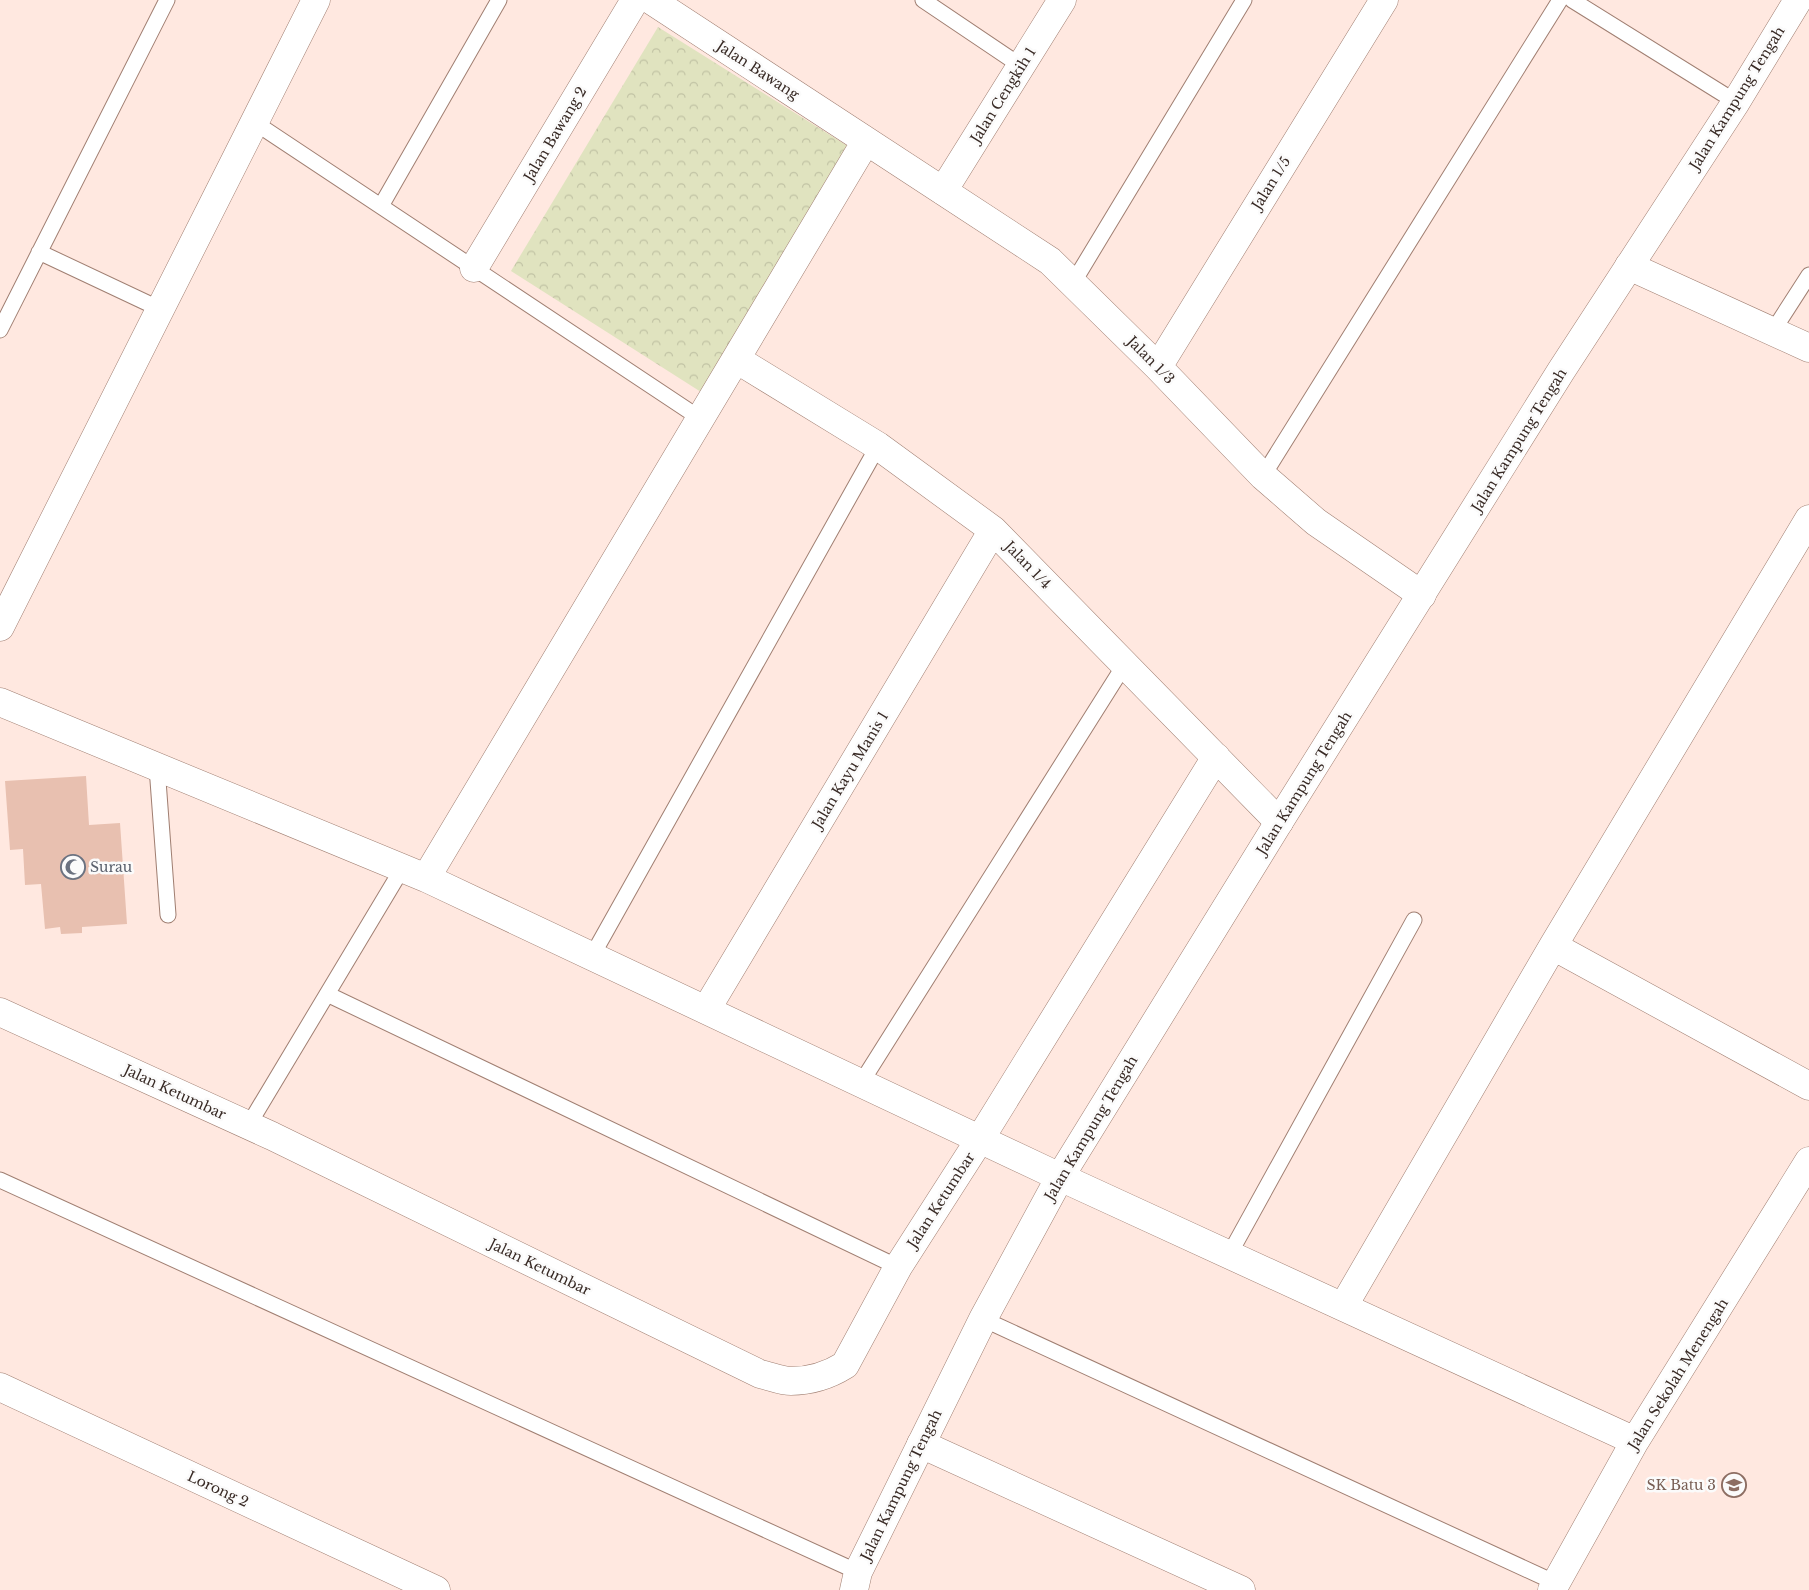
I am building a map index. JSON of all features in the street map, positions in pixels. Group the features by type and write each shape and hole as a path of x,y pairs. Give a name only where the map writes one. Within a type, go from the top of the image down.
{"street":[{"path":"0,627 316,0"},
{"name":"Jalan Bawang 2","path":"474,268 635,0"},
{"name":"Jalan Bawang","path":"651,0 866,141"},
{"name":"Jalan Cengkih 1","path":"943,191 1062,0"},
{"name":"Jalan 1/5","path":"1158,366 1384,0"},
{"name":"Jalan Kampung Tengah","path":"856,1581 920,1444 983,1319 1060,1177 1561,371 1736,102 1798,0"},
{"path":"414,873 700,419 866,141"},
{"name":"Jalan 1/3","path":"866,141 1050,261 1158,366 1263,476 1316,522 1422,595"},
{"path":"1629,266 1809,348"},
{"name":"Jalan 1/4","path":"736,359 878,446 993,530 1279,822"},
{"path":"1343,1307 1553,946 1809,519"},
{"name":"Jalan Kayu Manis 1","path":"706,1010 993,530"},
{"path":"0,702 414,873 1060,1177 1635,1442"},
{"name":"Jalan Ketumbar","path":"0,1012 248,1126 760,1374 790,1381 813,1379 832,1373 845,1365 898,1267 980,1139 1216,757"},
{"path":"1553,946 1809,1086"},
{"name":"Jalan Sekolah Menengah","path":"1554,1586 1635,1442 1809,1161"},
{"name":"Lorong 2","path":"0,1387 436,1590"},
{"path":"920,1444 1241,1590"}],"lane":[{"path":"0,330 168,0"},
{"path":"381,206 499,0"},
{"path":"923,0 1022,66"},
{"path":"1072,283 1244,0"},
{"path":"1263,476 1560,0"},
{"path":"1572,0 1736,102"},
{"path":"254,122 700,419"},
{"path":"39,252 160,308"},
{"path":"1773,331 1809,275"},
{"path":"592,956 878,446"},
{"path":"862,1083 1125,664"},
{"path":"157,767 168,915"},
{"path":"248,1126 327,994 414,873"},
{"path":"1230,1255 1414,920"},
{"path":"327,994 898,1267"},
{"path":"0,1180 856,1581"},
{"path":"983,1319 1554,1586"}],"green space":[{"path":"658,27 854,150 701,392 511,271"}],"building":[{"name":"Surau","path":"86,776 89,825 120,823 127,924 82,927 82,933 61,934 60,927 45,929 41,884 25,885 23,849 10,850 5,781"}],"place":[{"name":"Surau","path":"73,867"},
{"name":"SK Batu 3","path":"1734,1485"}]}
